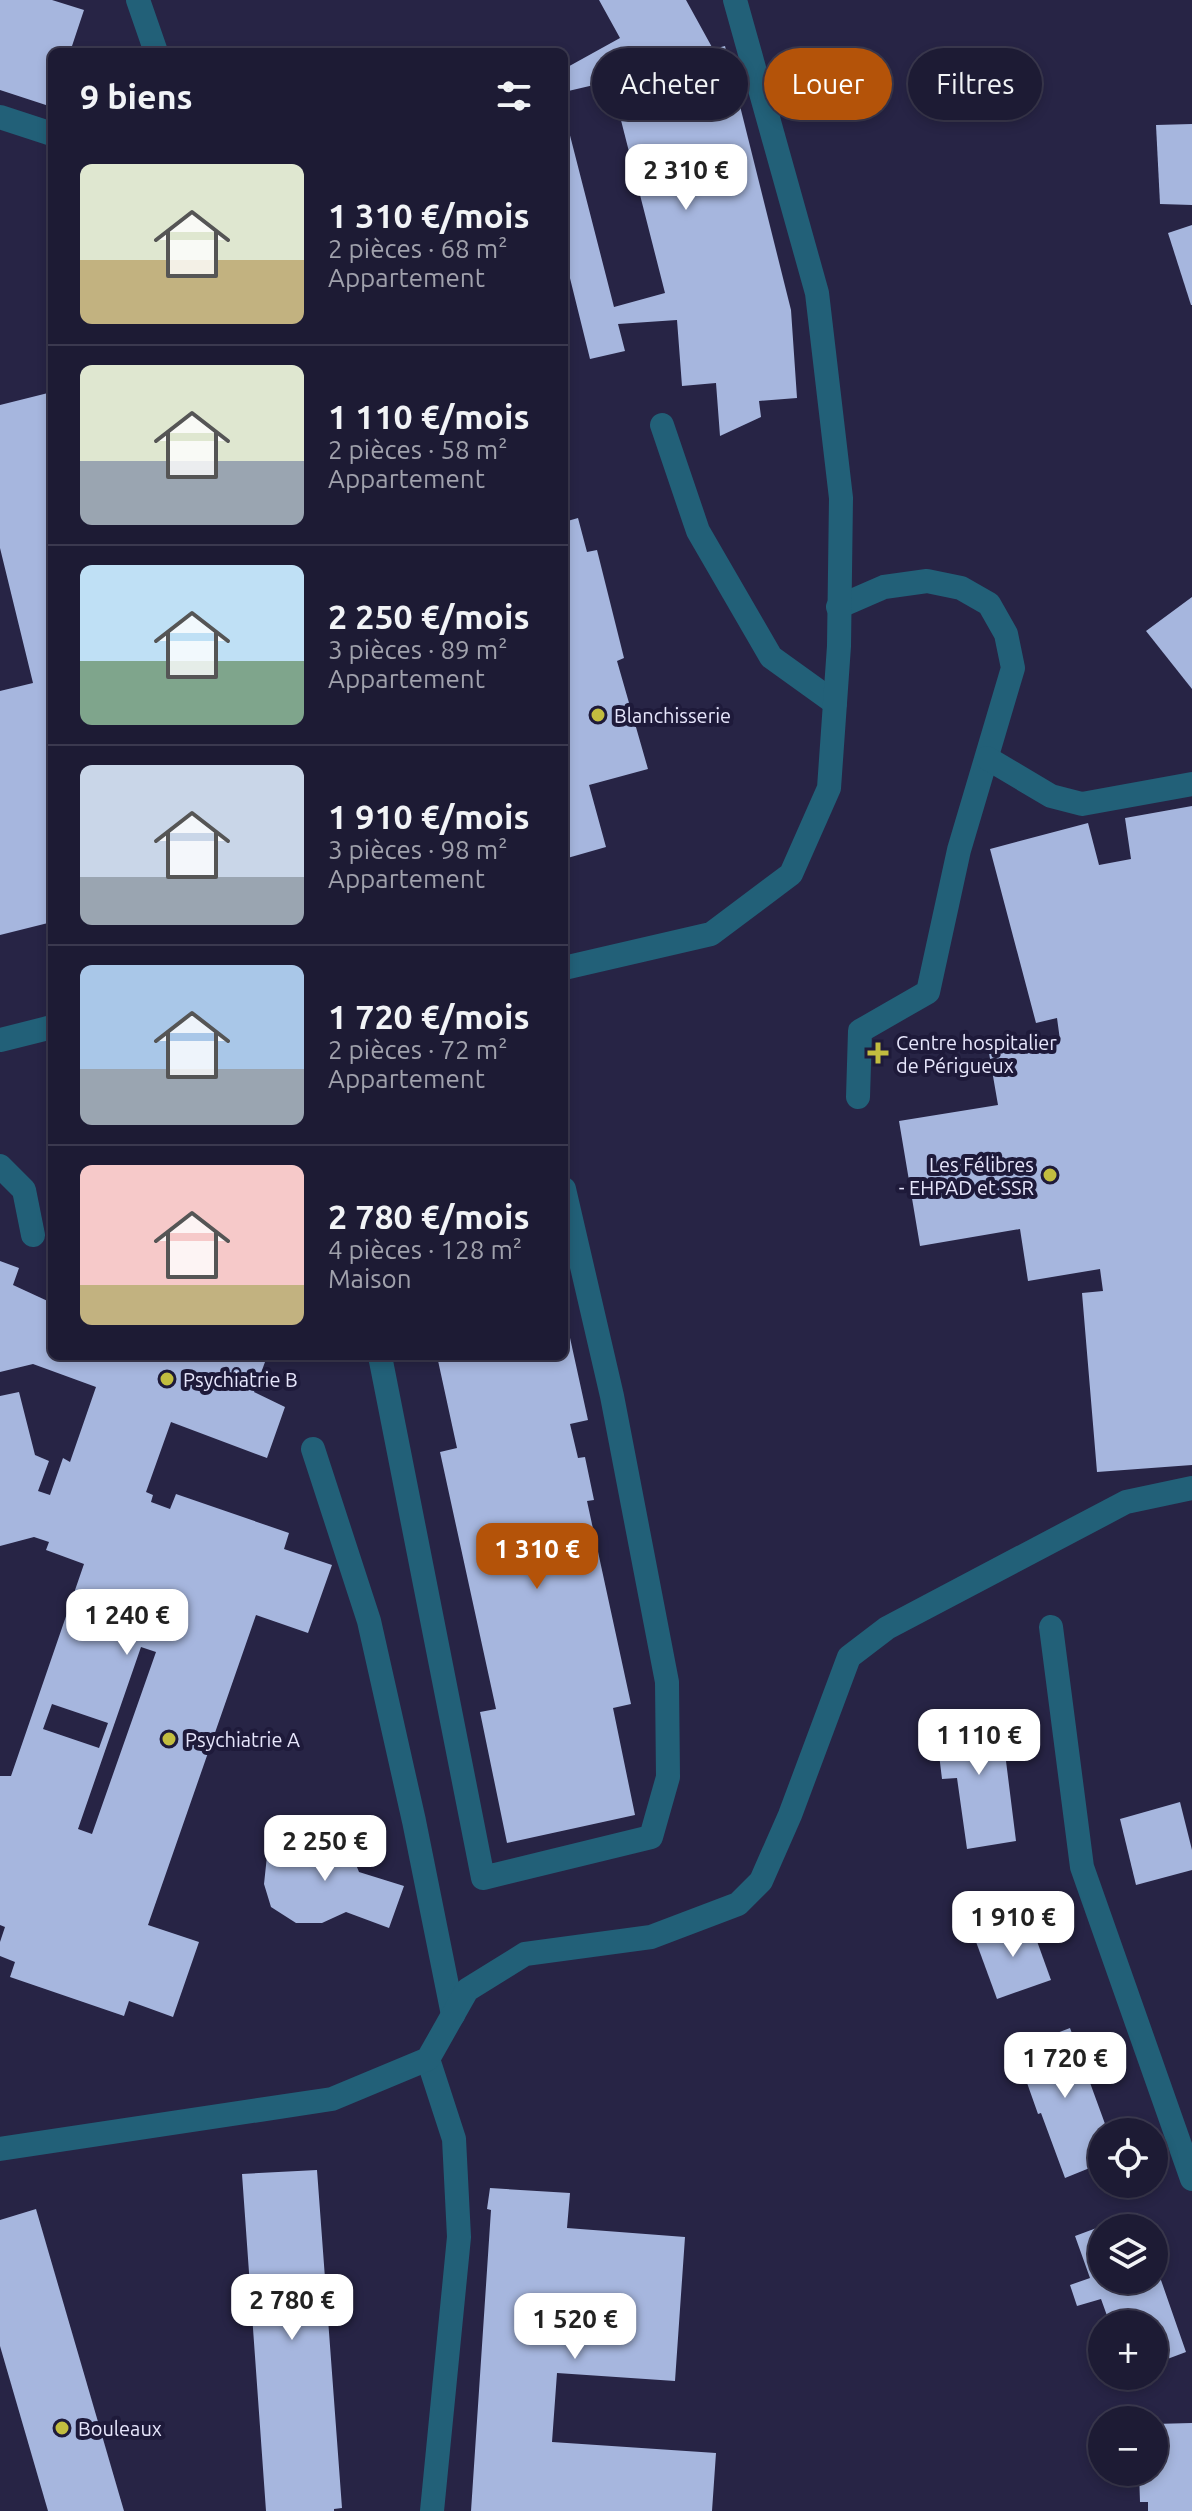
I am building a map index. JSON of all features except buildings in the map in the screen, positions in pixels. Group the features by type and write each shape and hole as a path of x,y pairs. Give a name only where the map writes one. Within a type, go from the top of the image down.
{"street":[{"path":"138,0 155,48"},
{"path":"568,967 711,934 791,874 829,788 835,703 841,498 817,293 735,0"},
{"path":"0,117 48,133"},
{"path":"662,425 698,531 771,657 835,703"},
{"path":"838,607 884,587 927,581 961,588 989,604 1006,634 1013,668 959,850 928,992 860,1031 858,1097"},
{"path":"987,758 1051,796 1082,804 1192,784"},
{"path":"0,1040 48,1028"},
{"path":"0,1166 24,1190 33,1235"},
{"path":"381,1360 483,1878 651,1837 668,1777 667,1682 612,1396 568,1206"},
{"path":"313,1449 369,1621 453,2015"},
{"path":"0,2149 332,2099 428,2059 467,1990 525,1954 651,1937 738,1904 761,1881 790,1815 849,1657 887,1628 1126,1502 1192,1488"},
{"path":"1051,1627 1082,1867 1192,2179"},
{"path":"428,2059 454,2139 459,2237 432,2511"}],"place":[{"name":"Blanchisserie","path":"598,715"},
{"name":"Centre hospitalier de Périgueux","path":"878,1053"},
{"name":"Les Félibres - EHPAD et SSR","path":"1050,1175"},
{"name":"Psychiatrie B","path":"167,1379"},
{"name":"Psychiatrie A","path":"169,1739"},
{"name":"Bouleaux","path":"62,2428"}]}
